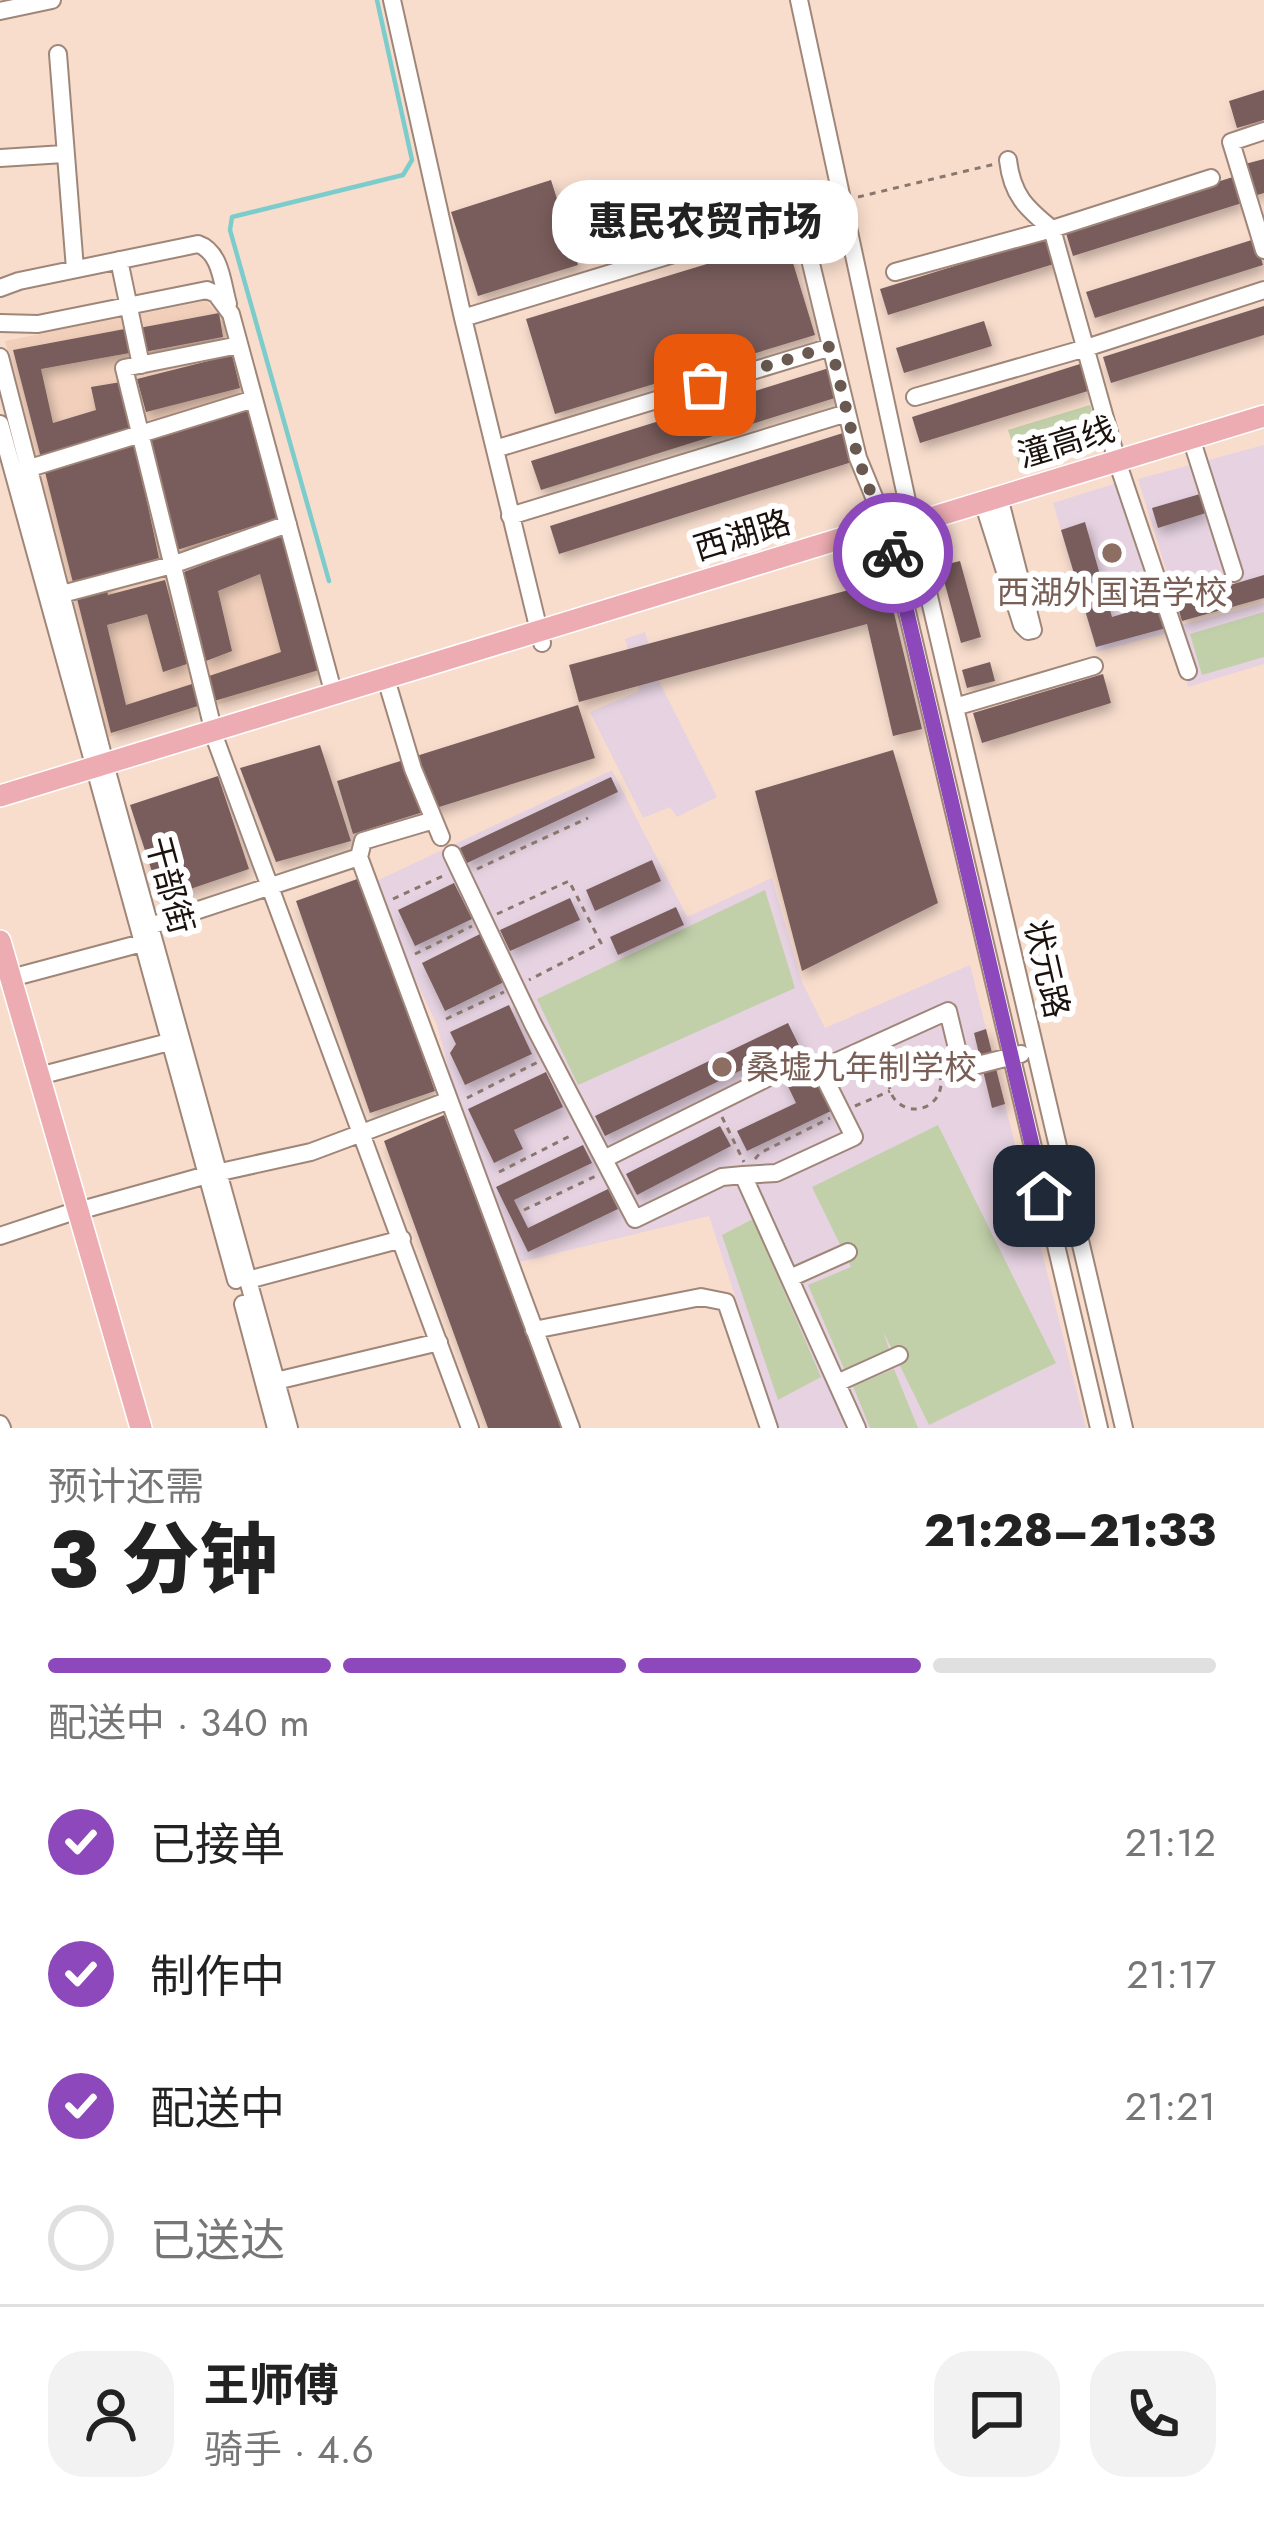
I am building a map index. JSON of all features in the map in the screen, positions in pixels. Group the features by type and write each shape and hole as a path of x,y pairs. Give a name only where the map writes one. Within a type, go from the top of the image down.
{"main road":[{"name":"潼高线","path":"888,531 1264,416"},
{"name":"西湖路","path":"215,737 334,695 873,542 888,531"},
{"name":"西湖路","path":"0,807 541,638"},
{"name":"西湖路","path":"0,796 100,772"},
{"path":"0,941 5,983 141,1428"},
{"path":"5,983 39,1076 128,1428"}],"street":[{"path":"0,11 52,0"},
{"path":"392,0 541,638"},
{"name":"状元路","path":"799,0 912,524 1124,1428"},
{"path":"58,53 75,269"},
{"path":"1264,131 1231,142 1264,250"},
{"path":"0,158 64,154"},
{"path":"1008,160 1021,205 1052,229 1117,460 1188,670"},
{"path":"895,272 1211,178"},
{"path":"463,319 776,224 795,228 809,211 843,200"},
{"name":"状元路","path":"795,228 808,247 858,458 888,531 1099,1428"},
{"path":"231,314 216,294 206,290 38,324 0,321 0,292 75,269 198,244 209,248 231,314 334,695"},
{"path":"119,260 141,365"},
{"path":"915,397 1264,290"},
{"path":"239,345 124,368 215,737 470,1428"},
{"path":"495,449 831,346"},
{"name":"干部街","path":"0,357 62,595 100,772"},
{"path":"29,468 254,399"},
{"path":"510,516 847,413"},
{"name":"干部街","path":"0,424 213,1174 276,1428"},
{"path":"1191,438 1234,573"},
{"path":"991,499 1034,630 1022,625 991,499"},
{"path":"62,595 172,565 288,524"},
{"path":"955,707 1094,666"},
{"path":"389,689 437,829 363,841 359,857 456,1100 571,1428"},
{"path":"5,983 359,857"},
{"path":"455,861 549,1056 635,1219 722,1178 776,1173 854,1137 820,1069 948,1011 962,1069 1036,1051"},
{"name":"干部街","path":"146,935 169,1042 248,1280 289,1428"},
{"path":"39,1076 169,1042"},
{"path":"607,1164 771,1076"},
{"path":"0,1236 213,1174 311,1152 456,1100"},
{"path":"743,1175 857,1428"},
{"path":"248,1280 402,1239"},
{"path":"790,1278 848,1252"},
{"path":"534,1330 700,1297 726,1302 769,1428"},
{"path":"276,1381 439,1342"},
{"path":"837,1384 899,1355"}],"path":[{"path":"843,200 1008,160"},
{"path":"392,899 455,861 480,869 588,818"},
{"path":"415,954 568,881 601,944 446,1019"},
{"path":"456,1100 549,1056"},
{"path":"908,1058 925,1059 940,1078 938,1095 925,1106 908,1108 890,1090 890,1074 908,1058"},
{"path":"715,1103 748,1169 760,1153 890,1090"},
{"path":"499,1172 587,1128"},
{"path":"524,1210 607,1164"}],"shaded area":[{"path":"206,301 225,321 322,674 108,737 5,341"},
{"path":"1264,445 1264,598 1182,621 1138,479"},
{"name":"西湖外国语学校","path":"1133,478 1178,626 1264,603 1264,664 1188,687 1170,632 1097,652 1053,503"},
{"path":"645,632 661,685 717,797 677,817 670,807 643,818 590,712 639,691 625,639"},
{"name":"桑墟九年制学校","path":"612,770 687,917 772,878 802,982 825,1028 970,965 1086,1428 778,1428 709,1216 520,1262 458,1107 437,1025 370,884"}],"green space":[{"path":"1090,405 1102,443 1020,468 1008,430"},
{"path":"1264,612 1264,657 1202,675 1190,634"},
{"path":"765,890 795,988 578,1085 537,999"},
{"path":"938,1125 1056,1363 929,1425 883,1331 890,1352 845,1371 808,1285 851,1267 812,1187"},
{"path":"753,1219 821,1377 778,1400 722,1235"},
{"path":"894,1369 918,1428 870,1428 853,1386"}],"building":[{"path":"1264,90 1264,120 1237,128 1229,101"},
{"path":"1264,159 1264,193 1254,196 1245,164"},
{"path":"1233,177 1242,203 1073,256 1065,230"},
{"path":"551,180 578,265 478,296 451,212"},
{"path":"811,182 817,201 779,211 774,192"},
{"path":"1049,237 1057,263 888,315 880,289"},
{"path":"1255,239 1263,265 1095,318 1086,292"},
{"path":"786,240 815,335 555,414 526,319"},
{"path":"1264,306 1264,335 1111,383 1103,357"},
{"path":"219,313 223,337 144,352 139,328"},
{"path":"984,321 992,346 904,373 896,348"},
{"path":"130,328 135,352 41,369 53,423 96,410 91,387 121,382 131,429 41,458 13,350"},
{"path":"232,355 240,388 146,412 137,379"},
{"path":"1080,364 1088,391 920,443 912,417"},
{"path":"829,368 838,397 541,490 531,461"},
{"path":"250,407 278,518 177,550 151,438"},
{"path":"843,433 852,462 559,554 550,526"},
{"path":"134,441 159,558 103,576 108,595 165,580 187,664 163,672 147,614 107,625 126,705 192,684 198,706 111,733 45,472"},
{"path":"1200,494 1206,513 1158,528 1152,508"},
{"path":"1085,522 1112,617 1162,602 1170,627 1096,647 1061,530"},
{"path":"284,533 319,670 214,701 209,676 281,652 260,574 218,591 232,651 206,661 184,572"},
{"path":"960,561 981,637 961,643 940,566"},
{"path":"1264,575 1264,598 1182,621 1176,601"},
{"path":"886,580 922,729 893,736 867,624 579,702 569,665"},
{"path":"990,662 995,681 967,688 962,670"},
{"path":"1103,674 1111,703 982,743 973,713"},
{"path":"578,705 595,758 353,834 337,781"},
{"path":"320,745 351,841 276,862 240,768"},
{"path":"893,750 938,903 802,971 755,791"},
{"path":"218,776 249,869 161,899 130,805"},
{"path":"611,777 618,792 467,863 460,848"},
{"path":"652,860 661,881 595,911 586,890"},
{"path":"360,878 435,1091 370,1113 296,901"},
{"path":"454,883 472,919 415,946 398,910"},
{"path":"570,898 580,920 510,951 500,930"},
{"path":"676,907 684,925 618,955 610,937"},
{"path":"480,934 504,982 445,1011 422,963"},
{"path":"509,1005 532,1054 465,1085 450,1053 456,1044 450,1032"},
{"path":"788,1023 831,1111 747,1151 737,1131 796,1103 773,1055 605,1136 595,1116"},
{"path":"986,1029 1005,1104 992,1108 974,1033"},
{"path":"546,1072 563,1107 514,1130 523,1149 494,1163 468,1109"},
{"path":"444,1115 562,1428 488,1428 384,1141"},
{"path":"720,1126 731,1146 637,1195 626,1174"},
{"path":"583,1145 592,1163 514,1200 528,1228 608,1189 618,1209 528,1252 496,1187"}],"waterway":[{"path":"329,581 230,230 232,217 403,175 412,160 377,0"}],"way so far":[{"path":"705,385 831,346 858,458 893,553"}],"place":[{"name":"惠民农贸市场","path":"705,385"},
{"name":"西湖外国语学校","path":"1112,553"},
{"name":"桑墟九年制学校","path":"722,1067"}],"route":[{"path":"893,553 1044,1196"}]}
